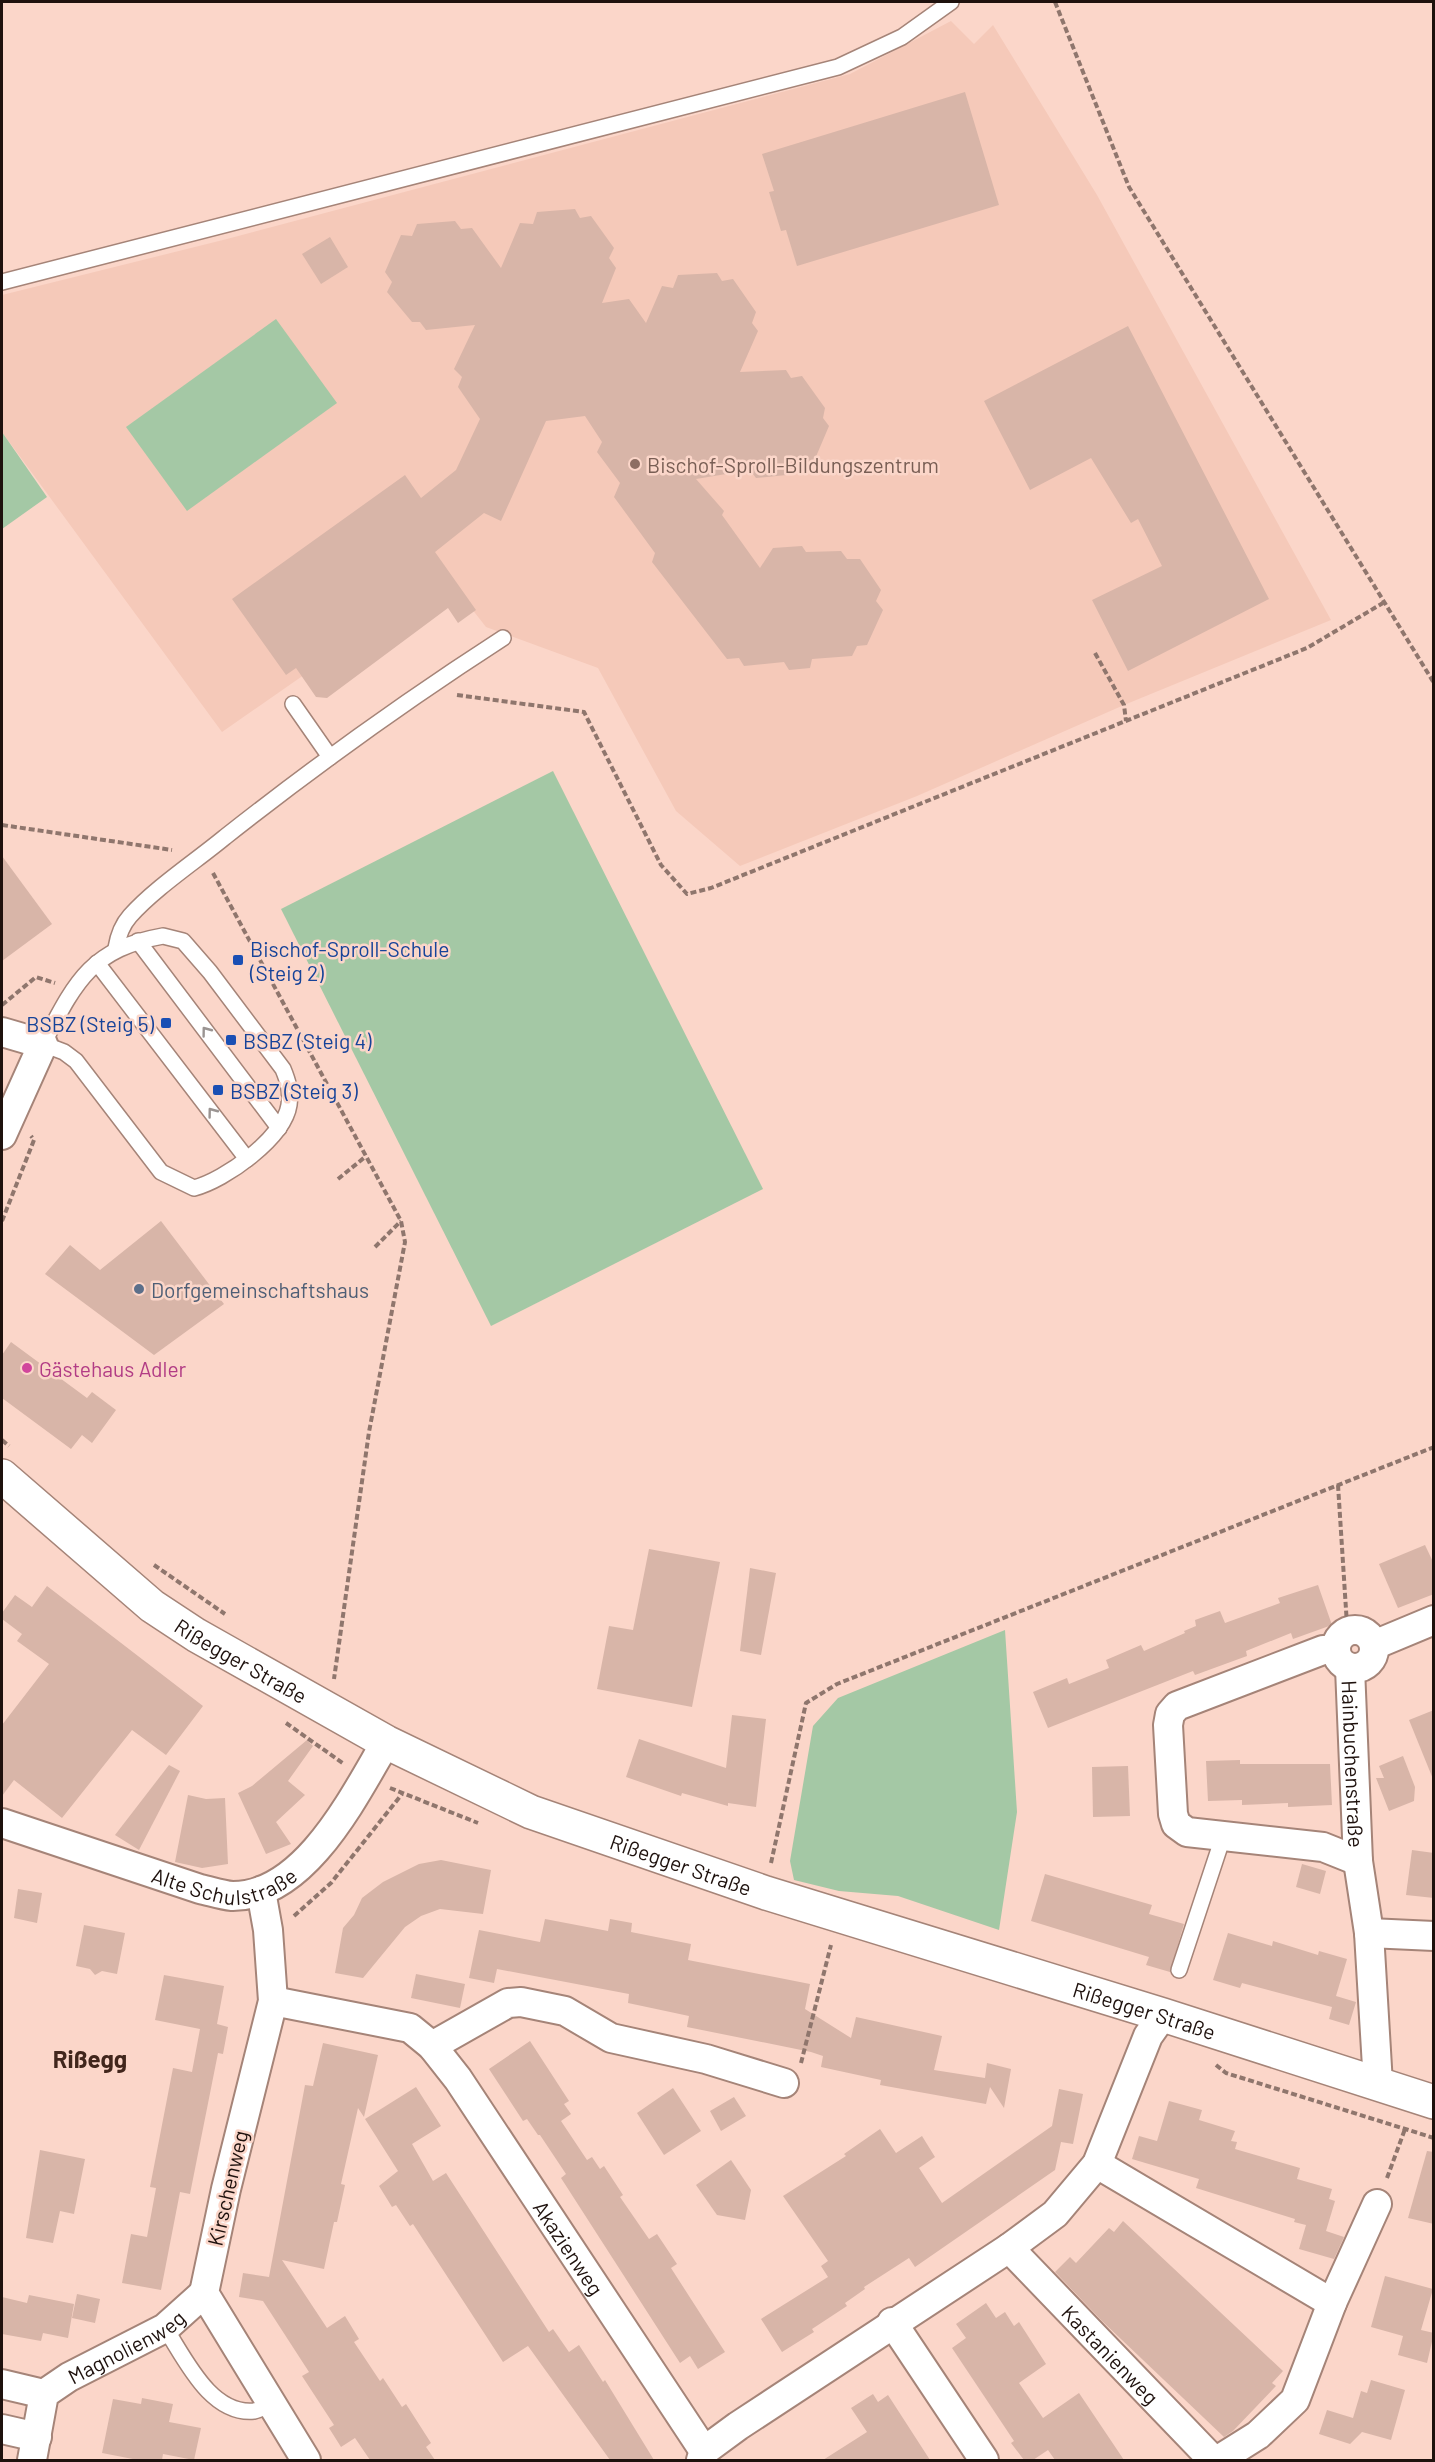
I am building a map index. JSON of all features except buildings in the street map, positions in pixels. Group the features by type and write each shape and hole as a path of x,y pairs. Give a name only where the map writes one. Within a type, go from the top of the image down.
{"street":[{"path":"2,1032 43,1044 2,1135"},
{"name":"Rißegger Straße","path":"6,1462 152,1606 247,1665 330,1685 386,1742 531,1812 766,1893 1163,2015 1434,2102"},
{"name":"Hainbuchenstraße","path":"1358,1861 1323,1847 1187,1832 1176,1824 1168,1725 1170,1714 1185,1701 1323,1650 1344,1650 1360,1668 1369,1664 1374,1655 1374,1645 1434,1620"},
{"name":"Hainbuchenstraße","path":"1344,1650 1358,1861 1369,1933 1378,2084"},
{"name":"Alte Schulstraße","path":"2,1823 200,1889 232,1896 261,1891 292,1873 321,1845 386,1742"},
{"name":"Kirschenweg","path":"204,2293 226,2189 273,2001 268,1930 261,1891"},
{"path":"1369,1933 1434,1936"},
{"name":"Akazienweg","path":"273,2001 410,2028 432,2046 458,2079 702,2456"},
{"path":"432,2046 508,2003 521,2002 565,2011 611,2038 791,2078"},
{"path":"702,2456 892,2322 1009,2248 1055,2214 1097,2164 1148,2036 1163,2015"},
{"path":"1097,2164 1332,2303"},
{"path":"1218,2460 1258,2435 1295,2400 1332,2303 1377,2204"},
{"name":"Kastanienweg","path":"1009,2248 1214,2460"},
{"path":"204,2293 306,2460"},
{"name":"Magnolienweg","path":"2,2429 34,2449 44,2394 69,2377 165,2328 204,2293"},
{"path":"892,2322 984,2460"},
{"name":"Magnolienweg","path":"2,2384 44,2394"}],"lane":[{"path":"2,282 838,67 902,37 951,2"},
{"path":"117,948 118,934 130,916 203,855 330,757 423,690 503,638"},
{"path":"293,704 330,757"},
{"path":"163,936 183,941 263,1042 290,1084 289,1107 279,1128 247,1159 214,1183 194,1188 178,1183 161,1172 76,1061 64,1052 43,1044 73,989 97,963 117,948 138,941 163,936"},
{"path":"138,941 279,1128"},
{"path":"97,963 247,1159"},
{"path":"1179,1970 1223,1837"},
{"path":"165,2328 211,2395 239,2409 255,2411 272,2404"}],"path":[{"path":"1055,2 1129,187 1434,683"},
{"path":"423,690 584,712 661,865 687,894 711,888 1307,648 1383,603"},
{"path":"1095,653 1124,705 1126,721"},
{"path":"2,825 203,855 401,1221 405,1242 369,1432 330,1685 299,1733"},
{"path":"2,1005 36,977 73,989"},
{"path":"2,1221 34,1140 15,1105"},
{"path":"338,1179 365,1157"},
{"path":"375,1247 401,1221"},
{"path":"2,1440 6,1462"},
{"path":"766,1893 806,1703 837,1684 1434,1447"},
{"path":"1338,1485 1344,1650"},
{"path":"151,1563 227,1615"},
{"path":"791,2078 831,1945"},
{"path":"1377,2204 1405,2129"}],"shaded area":[{"name":"Bischof-Sproll-Bildungszentrum","path":"951,21 974,44 993,25 1097,195 1331,620 1124,705 917,796 740,866 676,811 598,668 486,627 446,576 222,732 2,432 2,295 227,239 850,74"}],"green space":[{"path":"276,319 337,403 187,511 126,427"},
{"path":"2,432 47,497 2,529"},
{"path":"553,771 763,1189 491,1326 281,909"},
{"path":"1005,1630 1017,1812 999,1930 898,1896 839,1891 794,1880 790,1861 813,1726 838,1698"}],"place":[{"name":"Bischof-Sproll-Bildungszentrum","path":"635,464"},
{"name":"Bischof-Sproll-Schule (Steig 2)","path":"238,960"},
{"name":"BSBZ (Steig 5)","path":"166,1023"},
{"name":"BSBZ (Steig 4)","path":"231,1040"},
{"name":"BSBZ (Steig 3)","path":"218,1090"},
{"name":"Dorfgemeinschaftshaus","path":"139,1289"},
{"name":"Gästehaus Adler","path":"27,1368"}],"district":[{"name":"Rißegg","path":"90,2058"}]}
